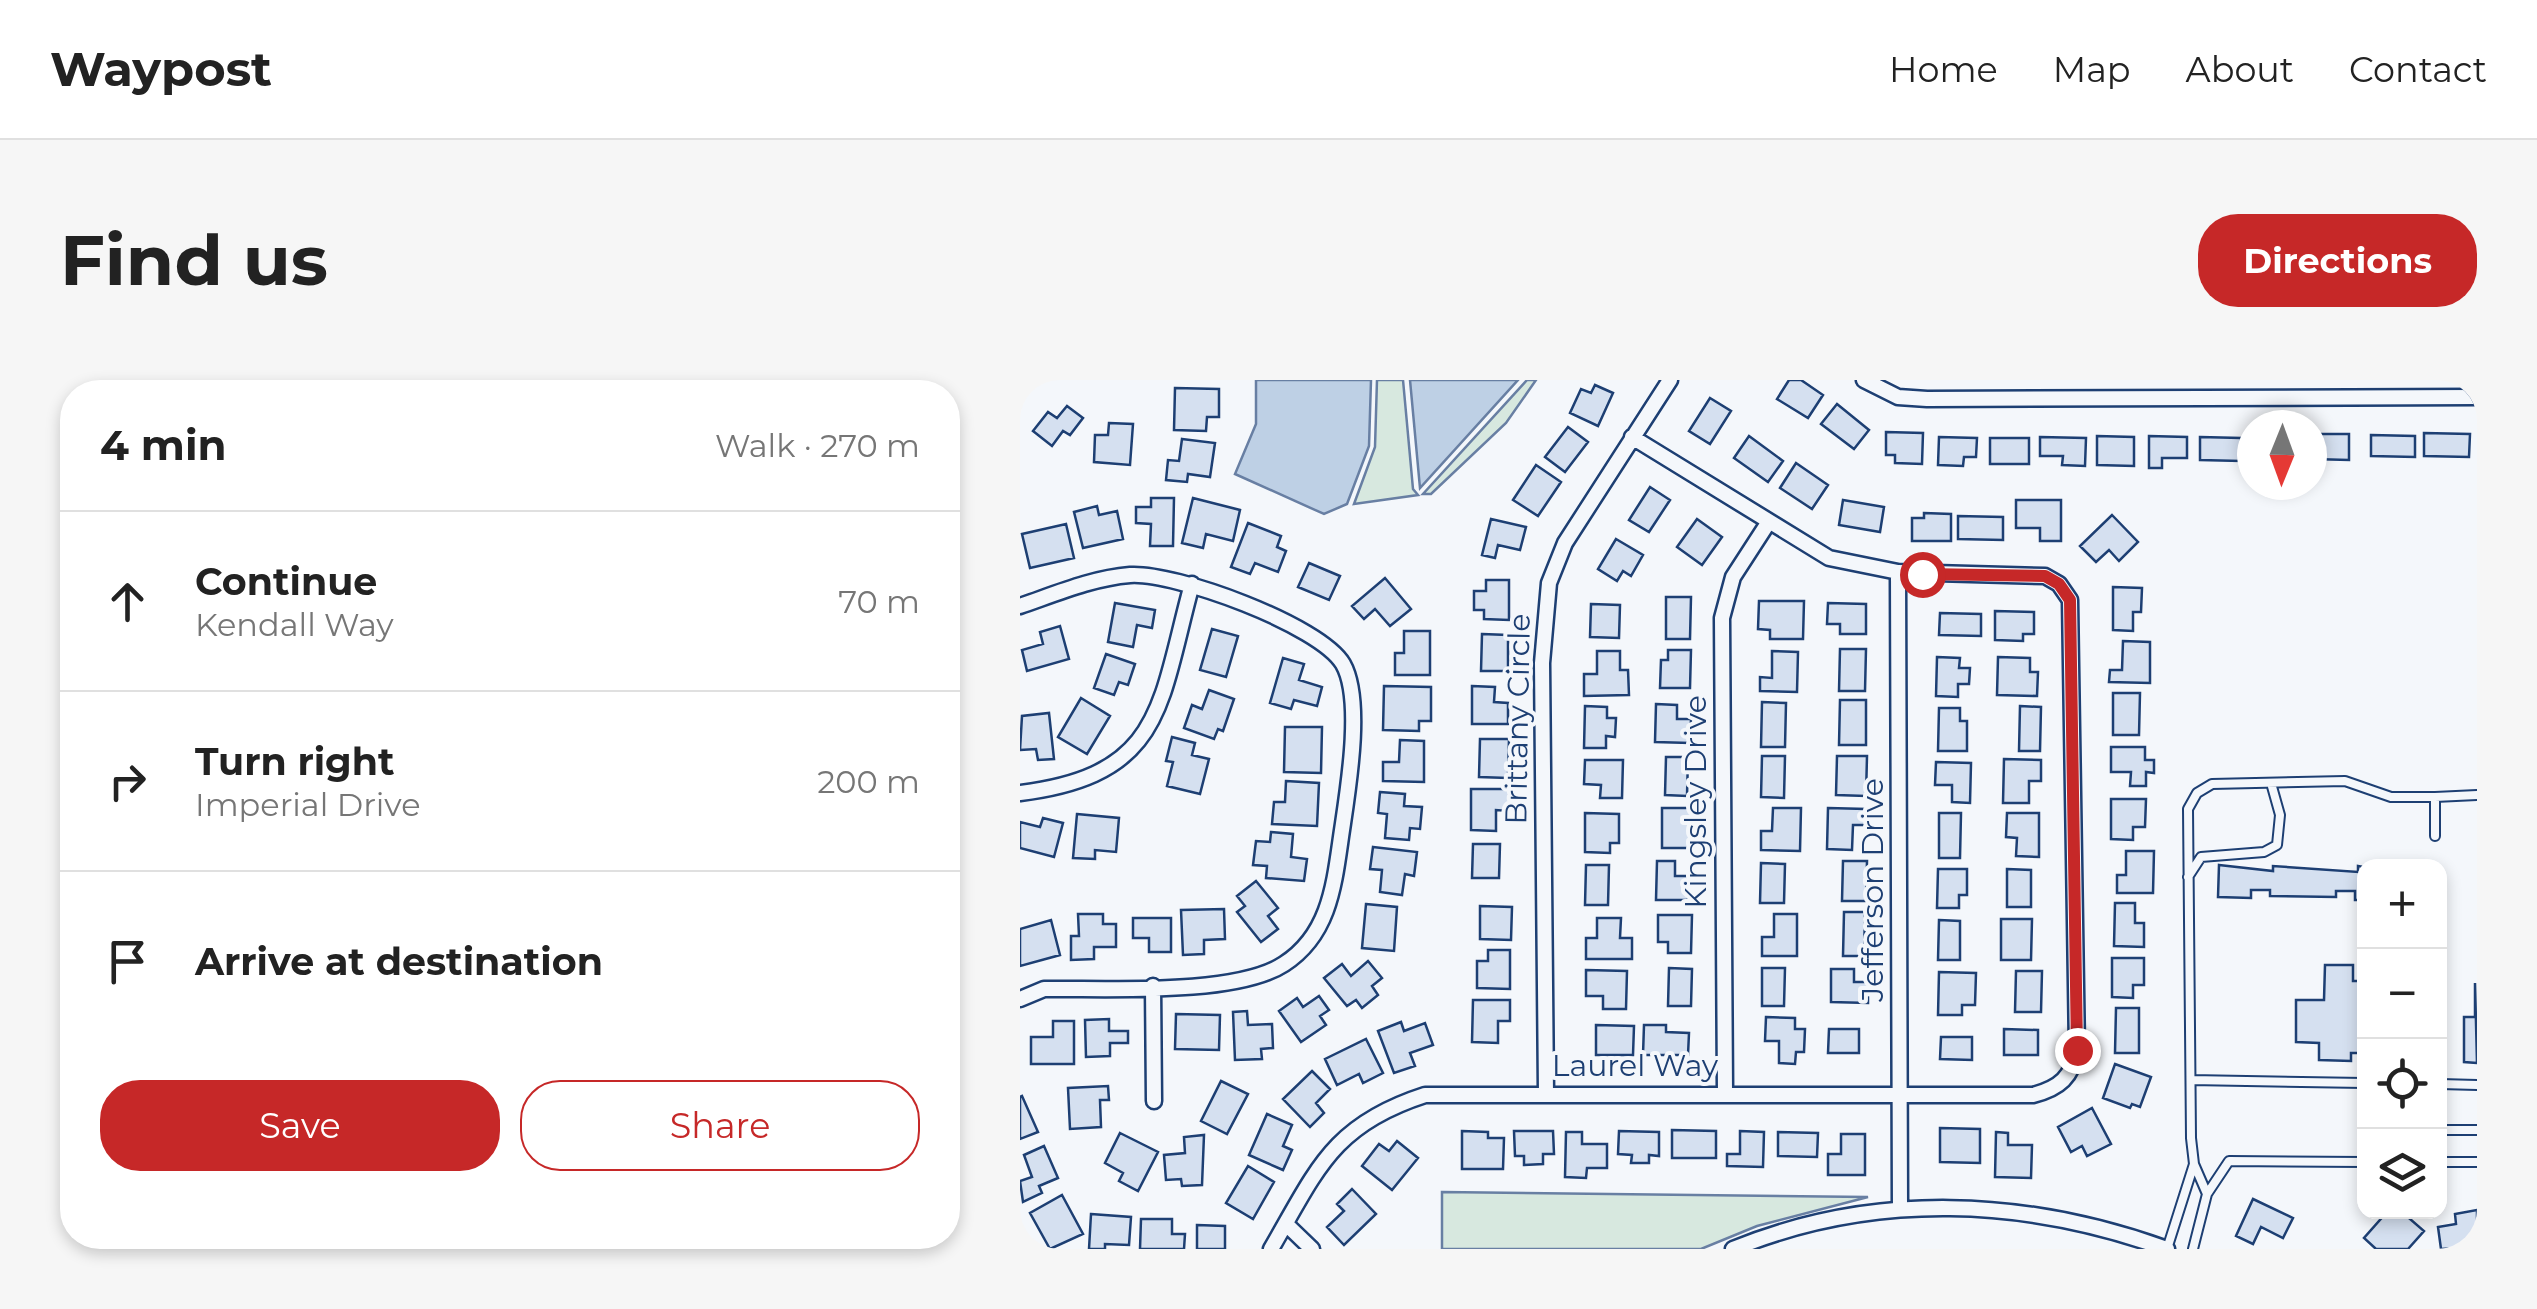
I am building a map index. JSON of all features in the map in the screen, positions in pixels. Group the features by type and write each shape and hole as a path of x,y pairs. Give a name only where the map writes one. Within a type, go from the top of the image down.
{"street":[{"name":"Brittany Circle","path":"1546,1093 1543,619 1549,583 1565,543 1670,380"},
{"path":"1864,380 1898,396 1927,400 2477,397"},
{"path":"1632,437 1829,558 1898,572"},
{"name":"Kingsley Drive","path":"1725,1094 1723,604 1733,577 1768,523"},
{"name":"Laurel Way","path":"1272,1249 1334,1146 1357,1125 1425,1094 2033,1095 2052,1090 2067,1078 2077,1050 2074,615 2059,584 2028,574 1898,572"},
{"name":"Jefferson Drive","path":"1898,572 1900,1206"},
{"path":"1020,606 1130,575 1192,584 1320,640 1342,663 1352,702 1346,804 1334,890 1322,924 1304,948 1260,976 1230,983 1044,990 1020,999"},
{"path":"1020,793 1088,780 1114,767 1139,741 1160,704 1192,584"},
{"path":"1152,986 1154,1101"},
{"path":"1733,1249 1762,1237 1900,1206 2005,1208 2067,1219 2167,1249"},
{"path":"1286,1224 1312,1249"}],"lane":[{"path":"2167,1249 2194,1164 2188,809 2197,793 2212,784 2345,780 2363,783 2391,796 2477,795"},
{"path":"2188,877 2201,857 2264,852 2277,845 2280,815 2271,782"},
{"path":"2435,798 2435,836"},
{"path":"2191,1080 2357,1083"},
{"path":"2447,1084 2477,1084"},
{"path":"2447,1130 2477,1130"},
{"path":"2193,1249 2206,1194 2229,1161 2357,1162"},
{"path":"2447,1162 2477,1162"},
{"path":"2194,1164 2206,1194"}],"shaded area":[{"path":"1377,380 1403,380 1413,489 1418,495 1354,504 1375,447"},
{"path":"1527,380 1536,380 1506,423 1431,494 1423,494"},
{"path":"1442,1192 1868,1197 1757,1226 1701,1249 1442,1249"}],"water":[{"path":"1256,380 1371,380 1369,446 1347,504 1324,514 1235,474 1256,424"},
{"path":"1410,380 1518,380 1420,488"}],"building":[{"path":"1789,380 1801,380 1823,395 1808,418 1777,399"},
{"path":"1595,385 1613,393 1598,426 1570,413 1581,389 1591,393"},
{"path":"1175,388 1219,389 1219,417 1207,417 1206,431 1174,430"},
{"path":"1710,398 1731,411 1710,444 1689,431"},
{"path":"1837,404 1869,430 1854,449 1821,424"},
{"path":"1067,406 1083,418 1070,435 1063,431 1052,446 1033,431 1048,412 1057,418"},
{"path":"1109,423 1133,424 1130,465 1094,462 1095,435 1108,435"},
{"path":"1568,427 1588,442 1565,472 1545,457"},
{"path":"1886,432 1923,433 1922,464 1895,463 1895,455 1886,455"},
{"path":"2424,433 2470,434 2469,457 2424,456"},
{"path":"2327,434 2349,434 2349,460 2327,459"},
{"path":"2371,435 2415,436 2415,457 2371,456"},
{"path":"1749,436 1783,461 1768,482 1734,458"},
{"path":"2097,436 2134,437 2134,466 2097,465"},
{"path":"2149,436 2187,437 2187,458 2162,458 2162,468 2149,468"},
{"path":"1939,437 1977,438 1976,457 1964,457 1963,466 1938,465"},
{"path":"2040,437 2086,438 2085,466 2062,465 2063,456 2040,456"},
{"path":"2200,437 2237,438 2237,461 2200,460"},
{"path":"1990,438 2029,438 2029,464 1990,464"},
{"path":"1182,439 1215,443 1210,477 1188,474 1187,482 1166,480 1168,460 1179,461"},
{"path":"1796,463 1828,485 1812,509 1780,488"},
{"path":"1536,465 1561,482 1538,516 1513,500"},
{"path":"1650,487 1670,500 1649,532 1629,520"},
{"path":"1151,498 1174,498 1173,546 1150,546 1151,524 1136,523 1136,507 1151,507"},
{"path":"1193,498 1240,510 1233,541 1206,534 1203,548 1182,543"},
{"path":"1843,500 1884,507 1880,532 1839,525"},
{"path":"2016,500 2061,500 2061,541 2040,541 2040,528 2016,528"},
{"path":"1097,506 1099,515 1117,511 1123,539 1083,548 1074,512"},
{"path":"1924,513 1951,514 1951,541 1912,541 1912,518 1924,518"},
{"path":"2112,515 2138,542 2119,561 2109,550 2096,562 2080,546"},
{"path":"1958,516 2003,517 2003,540 1958,539"},
{"path":"1491,519 1526,527 1520,550 1498,545 1495,558 1482,555"},
{"path":"1697,519 1722,537 1702,565 1677,547"},
{"path":"1248,523 1281,536 1277,547 1286,551 1278,572 1255,563 1250,574 1231,567"},
{"path":"1066,524 1074,558 1030,568 1022,534"},
{"path":"1616,539 1643,555 1631,576 1623,571 1617,581 1598,569"},
{"path":"1309,563 1340,576 1329,600 1298,587"},
{"path":"1385,578 1411,609 1390,626 1375,609 1364,619 1352,606"},
{"path":"1486,580 1509,580 1509,620 1484,619 1484,610 1474,610 1474,591 1486,591"},
{"path":"2113,587 2142,588 2141,612 2133,612 2133,631 2113,630"},
{"path":"1666,597 1691,597 1690,639 1666,639"},
{"path":"1759,601 1804,601 1803,639 1770,639 1770,630 1758,629"},
{"path":"1115,603 1155,610 1152,628 1137,625 1133,647 1108,642"},
{"path":"1828,603 1866,604 1866,634 1840,634 1840,624 1827,624"},
{"path":"1591,604 1620,605 1619,638 1590,637"},
{"path":"1995,611 2034,612 2034,634 2023,634 2023,641 1995,640"},
{"path":"1940,613 1981,614 1981,636 1939,635"},
{"path":"1060,626 1069,659 1027,671 1022,650 1043,644 1040,632"},
{"path":"1212,629 1238,636 1226,677 1200,670"},
{"path":"1404,631 1430,631 1430,675 1395,675 1395,653 1404,653"},
{"path":"1482,634 1508,635 1508,671 1481,671"},
{"path":"2123,641 2150,642 2150,683 2109,682 2110,670 2122,670"},
{"path":"1840,649 1866,649 1865,691 1839,691"},
{"path":"1668,650 1691,650 1690,688 1660,688 1661,660 1668,660"},
{"path":"1597,651 1620,651 1620,670 1628,670 1629,695 1584,696 1584,674 1597,674"},
{"path":"1772,651 1798,652 1797,692 1760,691 1760,677 1772,678"},
{"path":"1106,654 1135,664 1128,685 1119,682 1114,695 1094,688"},
{"path":"1937,657 1960,658 1959,668 1970,668 1969,684 1958,684 1958,697 1936,696"},
{"path":"1998,657 2030,658 2030,672 2038,672 2037,696 1997,695"},
{"path":"1283,658 1304,664 1299,680 1322,687 1317,706 1294,700 1291,709 1270,703"},
{"path":"1384,686 1431,687 1431,721 1419,721 1419,731 1383,730"},
{"path":"1472,686 1495,687 1494,702 1508,703 1508,724 1472,724"},
{"path":"1209,690 1234,699 1223,731 1218,729 1214,739 1184,728 1192,705 1202,709"},
{"path":"2113,693 2140,693 2139,735 2113,735"},
{"path":"1081,698 1110,716 1087,754 1058,737"},
{"path":"1840,700 1866,700 1866,745 1839,745"},
{"path":"1762,702 1786,703 1785,747 1761,747"},
{"path":"1656,704 1677,705 1677,719 1691,719 1690,743 1655,742"},
{"path":"1585,706 1607,707 1607,718 1616,718 1615,737 1606,736 1606,748 1584,748"},
{"path":"2020,706 2041,707 2040,751 2019,751"},
{"path":"1939,708 1960,708 1960,721 1967,721 1967,751 1938,751"},
{"path":"1049,713 1054,759 1038,760 1036,749 1020,750 1022,716"},
{"path":"1285,727 1322,727 1321,773 1284,772"},
{"path":"1172,737 1195,743 1192,755 1209,759 1200,794 1167,786 1173,762 1166,761"},
{"path":"1480,739 1509,739 1508,778 1479,777"},
{"path":"1400,740 1424,741 1424,782 1383,781 1383,762 1399,762"},
{"path":"2111,747 2145,747 2145,760 2154,760 2154,773 2146,772 2146,786 2130,786 2131,772 2111,772"},
{"path":"1762,756 1785,756 1784,798 1761,797"},
{"path":"1837,756 1867,756 1866,796 1836,795"},
{"path":"1666,757 1688,757 1687,796 1665,795"},
{"path":"2004,759 2041,760 2041,781 2029,781 2029,803 2003,803"},
{"path":"1585,760 1623,760 1622,798 1600,798 1601,785 1584,784"},
{"path":"1936,762 1971,763 1970,803 1952,802 1952,785 1935,785"},
{"path":"1286,781 1319,783 1317,826 1272,824 1274,802 1285,802"},
{"path":"1471,789 1509,789 1509,811 1496,810 1496,831 1471,830"},
{"path":"1380,792 1405,794 1404,806 1422,807 1420,829 1410,828 1409,840 1385,838 1387,814 1378,813"},
{"path":"2111,799 2146,799 2145,827 2133,827 2133,840 2111,839"},
{"path":"1662,808 1691,808 1690,848 1662,848"},
{"path":"1773,808 1801,808 1800,851 1761,850 1761,831 1772,831"},
{"path":"1828,808 1866,809 1865,825 1853,825 1852,850 1827,849"},
{"path":"1585,813 1619,814 1619,843 1610,843 1610,853 1585,852"},
{"path":"1939,813 1961,813 1960,858 1939,858"},
{"path":"2007,813 2039,813 2039,857 2016,856 2017,838 2006,837"},
{"path":"1077,814 1119,818 1116,852 1095,850 1095,859 1073,858"},
{"path":"1043,818 1063,823 1054,857 1020,848 1020,822 1040,827"},
{"path":"1271,832 1293,834 1291,857 1307,859 1304,881 1266,878 1267,866 1253,865 1256,841 1270,842"},
{"path":"1473,844 1500,844 1499,878 1472,878"},
{"path":"1373,847 1417,852 1414,876 1405,874 1402,895 1380,892 1382,870 1370,869"},
{"path":"2126,851 2154,851 2153,893 2117,893 2117,875 2126,875"},
{"path":"1657,861 1675,861 1675,876 1688,876 1688,900 1656,900"},
{"path":"1843,861 1867,861 1866,901 1842,901"},
{"path":"1761,863 1785,864 1784,903 1760,903"},
{"path":"1586,865 1609,865 1608,905 1585,905"},
{"path":"2219,865 2273,871 2273,866 2357,872 2357,900 2355,891 2336,891 2336,897 2270,896 2270,890 2251,890 2251,898 2218,897"},
{"path":"1938,869 1967,869 1967,895 1959,895 1959,908 1937,908"},
{"path":"2007,869 2031,870 2031,907 2007,907"},
{"path":"1256,881 1278,908 1268,916 1278,929 1261,942 1237,912 1245,906 1237,896"},
{"path":"2115,903 2135,903 2135,923 2144,923 2144,947 2114,946"},
{"path":"1366,904 1397,907 1394,951 1362,948"},
{"path":"1480,906 1512,907 1511,940 1480,939"},
{"path":"1224,909 1225,939 1204,940 1204,954 1183,955 1181,910"},
{"path":"1844,912 1865,912 1864,956 1843,956"},
{"path":"1078,914 1103,914 1103,924 1116,924 1116,947 1094,947 1094,959 1071,960 1071,936 1079,936"},
{"path":"1774,914 1797,914 1797,956 1762,956 1762,937 1774,937"},
{"path":"1658,915 1692,915 1691,953 1668,953 1668,942 1658,942"},
{"path":"1133,918 1171,918 1171,952 1149,952 1149,938 1133,938"},
{"path":"1597,918 1621,918 1620,938 1632,938 1632,959 1586,959 1586,938 1597,938"},
{"path":"2001,919 2032,919 2031,960 2001,960"},
{"path":"1051,920 1060,955 1020,966 1020,929"},
{"path":"1939,920 1960,921 1960,960 1938,960"},
{"path":"1488,950 1510,950 1510,989 1477,988 1477,961 1488,961"},
{"path":"2112,958 2144,958 2144,985 2133,985 2133,998 2112,997"},
{"path":"1368,961 1382,978 1372,986 1378,995 1362,1008 1356,1000 1347,1006 1324,978 1342,964 1351,976"},
{"path":"2325,965 2353,965 2353,981 2357,981 2357,1053 2351,1053 2351,1061 2319,1060 2319,1043 2296,1042 2296,1000 2324,1000"},
{"path":"1669,968 1692,969 1691,1006 1668,1006"},
{"path":"1762,968 1785,968 1784,1006 1762,1006"},
{"path":"1831,969 1854,969 1854,982 1868,982 1868,1003 1831,1002"},
{"path":"1586,970 1627,971 1626,1009 1603,1009 1603,996 1586,996"},
{"path":"2016,971 2042,971 2041,1012 2015,1012"},
{"path":"1939,972 1976,973 1975,1005 1962,1005 1962,1015 1938,1015"},
{"path":"2475,983 2477,1063 2464,1062 2464,1017 2475,1017"},
{"path":"1319,996 1329,1010 1320,1016 1326,1025 1301,1042 1279,1011 1297,998 1303,1007"},
{"path":"1473,1000 1510,1000 1510,1021 1498,1021 1498,1043 1472,1042"},
{"path":"2116,1008 2139,1008 2139,1053 2115,1053"},
{"path":"1247,1011 1248,1025 1272,1024 1273,1048 1261,1049 1262,1059 1235,1060 1233,1012"},
{"path":"1176,1014 1220,1015 1219,1050 1175,1049"},
{"path":"1766,1017 1795,1018 1795,1029 1805,1029 1804,1052 1796,1052 1795,1064 1779,1063 1779,1041 1765,1041"},
{"path":"1109,1019 1109,1031 1128,1031 1128,1043 1110,1043 1110,1056 1086,1057 1085,1020"},
{"path":"1053,1021 1074,1021 1074,1064 1031,1064 1031,1037 1053,1037"},
{"path":"1401,1022 1404,1031 1425,1023 1433,1045 1410,1053 1415,1066 1394,1073 1378,1031"},
{"path":"1596,1025 1634,1026 1633,1055 1596,1055"},
{"path":"1644,1025 1666,1025 1666,1032 1689,1033 1688,1055 1643,1055"},
{"path":"1829,1029 1859,1029 1859,1053 1828,1053"},
{"path":"2004,1029 2038,1030 2038,1055 2004,1055"},
{"path":"1941,1037 1972,1037 1972,1060 1940,1059"},
{"path":"1366,1039 1383,1073 1363,1083 1359,1074 1337,1085 1325,1059"},
{"path":"2115,1064 2151,1077 2140,1107 2132,1104 2130,1108 2103,1098"},
{"path":"1312,1071 1330,1089 1316,1103 1324,1113 1310,1127 1283,1099"},
{"path":"1221,1081 1248,1094 1227,1134 1201,1121"},
{"path":"1108,1086 1109,1100 1100,1100 1101,1127 1070,1129 1068,1088"},
{"path":"1020,1097 1038,1132 1020,1139"},
{"path":"2092,1108 2111,1144 2087,1156 2082,1146 2071,1152 2058,1127"},
{"path":"1267,1114 1292,1125 1283,1146 1292,1150 1283,1170 1249,1155"},
{"path":"1940,1128 1980,1129 1980,1163 1940,1162"},
{"path":"1672,1130 1716,1131 1716,1158 1672,1158"},
{"path":"1462,1131 1488,1132 1488,1138 1504,1138 1503,1169 1462,1169"},
{"path":"1514,1131 1553,1131 1554,1154 1543,1154 1543,1164 1524,1165 1524,1156 1515,1156"},
{"path":"1619,1131 1659,1132 1659,1156 1649,1155 1649,1163 1631,1163 1632,1155 1618,1154"},
{"path":"1740,1131 1764,1132 1763,1167 1727,1166 1727,1154 1740,1154"},
{"path":"1566,1132 1582,1132 1582,1144 1607,1144 1607,1168 1587,1168 1586,1178 1565,1177"},
{"path":"1778,1132 1818,1133 1817,1157 1778,1156"},
{"path":"1996,1132 2008,1133 2008,1145 2032,1145 2031,1178 1995,1177"},
{"path":"1120,1133 1158,1152 1138,1191 1119,1181 1123,1173 1105,1163"},
{"path":"1841,1134 1865,1134 1865,1175 1828,1175 1828,1154 1841,1154"},
{"path":"1204,1135 1202,1185 1182,1186 1181,1179 1166,1180 1164,1155 1185,1153 1184,1137"},
{"path":"1397,1141 1418,1158 1392,1190 1362,1166 1379,1144 1389,1151"},
{"path":"1044,1146 1058,1178 1039,1186 1042,1193 1023,1202 1020,1181 1032,1177 1024,1155"},
{"path":"1248,1166 1274,1182 1253,1219 1226,1203"},
{"path":"1352,1189 1376,1214 1344,1245 1327,1227 1344,1211 1337,1204"},
{"path":"1062,1195 1083,1234 1050,1249 1030,1213"},
{"path":"2253,1199 2293,1218 2283,1238 2261,1227 2253,1244 2236,1236"},
{"path":"2477,1210 2477,1247 2441,1249 2438,1227 2456,1224 2455,1214"},
{"path":"1091,1214 1131,1217 1129,1245 1105,1244 1105,1249 1089,1249"},
{"path":"1141,1219 1172,1219 1172,1234 1185,1234 1184,1249 1140,1249"},
{"path":"2381,1219 2410,1219 2424,1231 2408,1249 2376,1249 2364,1238"},
{"path":"1197,1225 1225,1226 1225,1249 1197,1249"}],"route":[{"path":"1922,574 2045,576 2059,584 2070,600 2074,615 2077,1050"}]}
